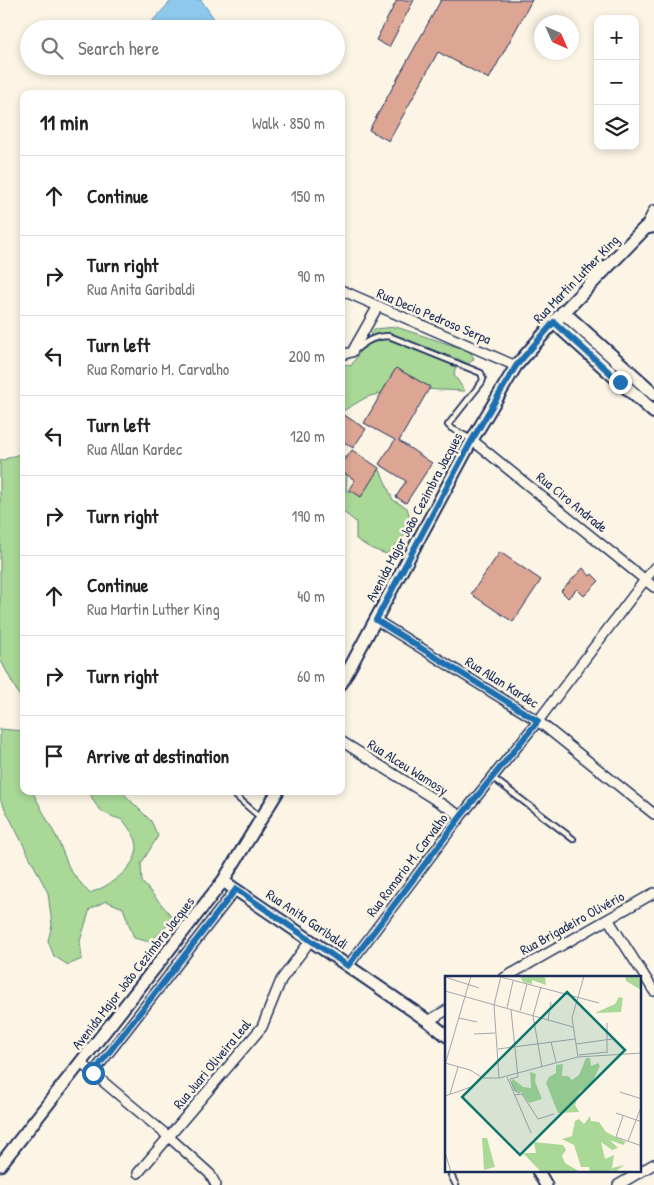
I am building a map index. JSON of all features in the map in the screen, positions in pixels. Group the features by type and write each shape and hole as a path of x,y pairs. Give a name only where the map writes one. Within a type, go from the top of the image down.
{"main road":[{"name":"Rua Martin Luther King","path":"554,322 650,227"},
{"path":"563,312 654,394"},
{"path":"554,322 654,412"},
{"path":"620,382 629,371"}],"street":[{"name":"Rua Martin Luther King","path":"650,227 654,210"},
{"name":"Rua Decio Pedroso Serpa","path":"345,292 516,366"},
{"path":"345,354 352,352 378,306"},
{"name":"Rua Martin Luther King","path":"516,366 554,322"},
{"name":"Avenida Major João Cezimbra Jacques","path":"345,677 472,440 516,366"},
{"name":"Rua Ciro Andrade","path":"472,440 654,587"},
{"name":"Rua Romario M. Carvalho","path":"348,966 461,816 538,721 654,568"},
{"name":"Rua Allan Kardec","path":"376,620 538,721 654,814"},
{"name":"Rua Alceu Wamosy","path":"345,744 461,816"},
{"name":"Avenida Major João Cezimbra Jacques","path":"0,1165 223,881 276,795"},
{"name":"Rua Anita Garibaldi","path":"223,881 428,1021 445,1035"},
{"path":"93,1073 236,889"},
{"name":"Rua Brigadeiro Olivério","path":"508,976 654,893"},
{"path":"608,919 654,990"},
{"name":"Rua Juari Oliveira Leal","path":"138,1173 262,1027 282,980 310,940"},
{"path":"428,1021 445,1011"},
{"path":"81,1063 210,1174 216,1185"},
{"path":"642,1171 654,1164"},
{"path":"539,1172 546,1185"},
{"path":"618,1185 640,1172"}],"lane":[{"path":"352,352 369,340 379,336 389,336 481,374 482,382 448,425 472,440"},
{"path":"493,778 573,839"},
{"path":"235,795 262,819"},
{"path":"451,1176 456,1185"}],"green space":[{"path":"396,327 470,351 474,359 468,364 457,358 454,375 465,391 400,388 367,397 345,410 345,364 351,366 374,329"},
{"path":"20,454 20,697 0,659 0,461"},
{"path":"345,457 348,458 346,491 362,492 365,476 380,470 393,500 407,508 412,524 403,538 386,554 370,548 356,539 356,522 345,513"},
{"path":"0,729 20,731 20,795 34,795 58,840 70,870 89,893 105,886 122,874 134,858 137,850 135,838 123,820 102,811 91,795 125,795 151,821 158,836 141,864 142,882 174,919 150,942 134,938 123,908 106,901 90,909 80,941 82,959 68,965 54,956 48,941 52,925 48,893 0,799"}],"water":[{"path":"172,0 201,0 215,20 153,20"}],"building":[{"path":"397,0 414,0 389,47 376,40"},
{"path":"441,0 532,0 489,79 438,52 389,141 369,130"},
{"path":"396,368 430,387 399,441 432,463 406,503 396,497 406,481 379,464 395,440 364,423"},
{"path":"345,416 366,429 353,448 345,443"},
{"path":"352,450 379,468 361,497 349,489 355,480 345,474 345,460"},
{"path":"500,552 541,580 513,622 471,594"},
{"path":"583,568 590,576 592,574 599,581 584,596 577,589 568,598 561,591"}],"route":[{"path":"93,1073 236,889 348,966 461,816 538,721 376,620 472,440 516,366 554,322 620,382"}]}
